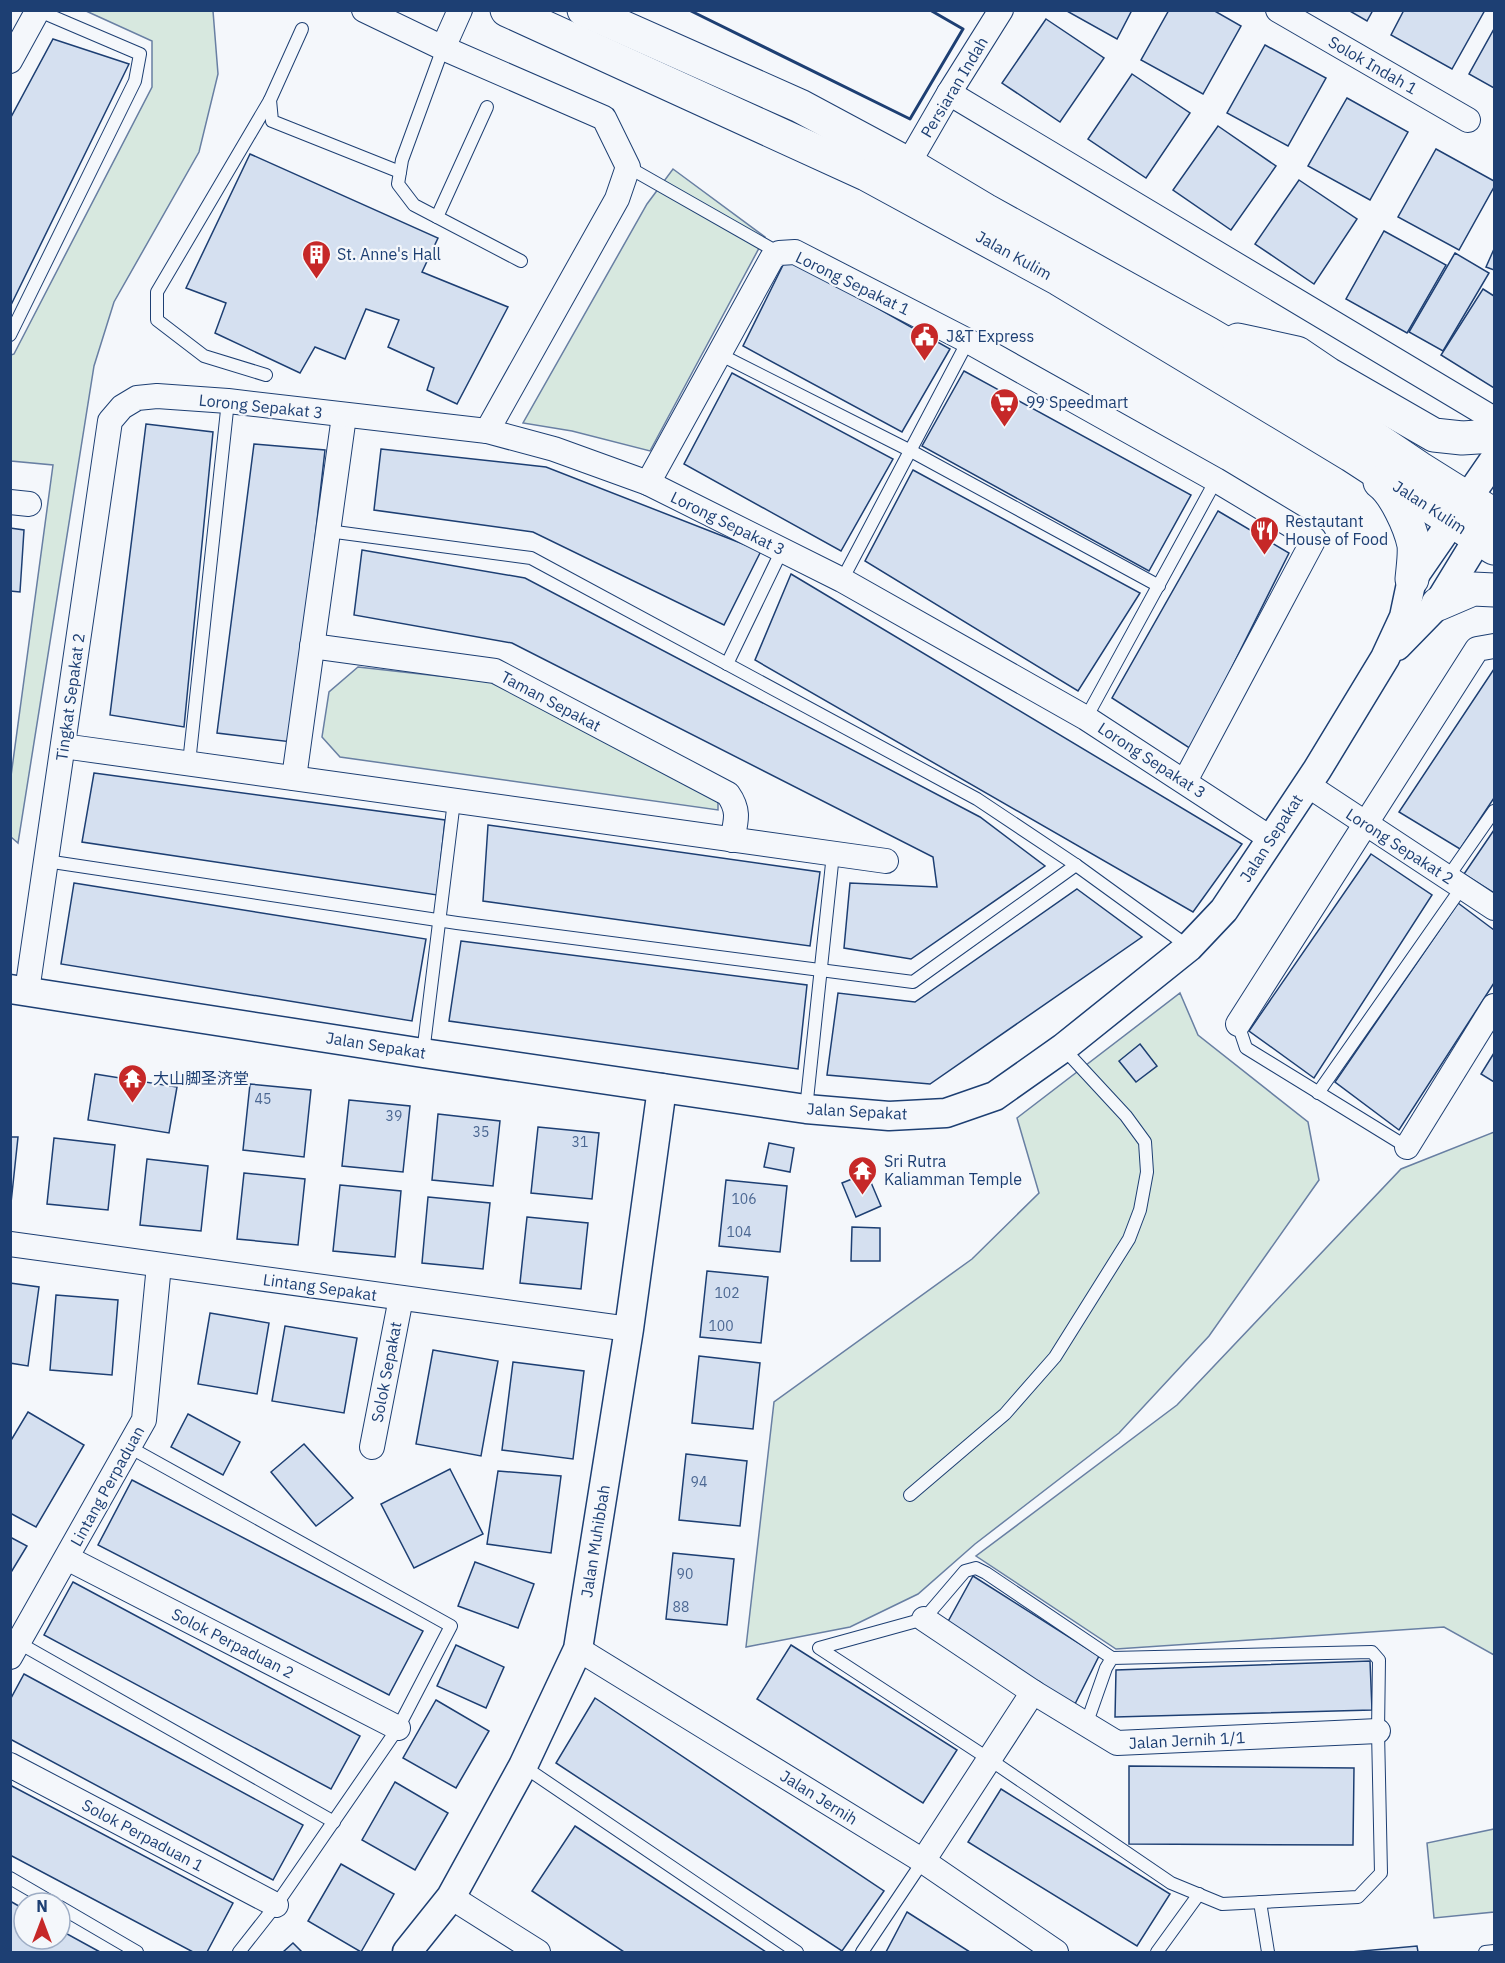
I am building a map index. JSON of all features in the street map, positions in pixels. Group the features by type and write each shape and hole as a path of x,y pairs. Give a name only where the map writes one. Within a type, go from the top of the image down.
{"main road":[{"name":"Jalan Kulim","path":"507,10 866,174 1059,279 1350,455 1482,521"},
{"name":"Jalan Kulim","path":"584,10 800,106 908,164 996,216 1209,334 1296,385 1419,468 1482,521"},
{"path":"1209,334 1297,353 1328,374 1434,435 1462,438 1494,436"},
{"path":"1350,455 1360,468 1387,488 1400,509 1414,545 1412,579"},
{"path":"1438,604 1473,589 1494,590"}],"street":[{"path":"363,10 443,48 604,118 628,167 617,199 487,431"},
{"path":"443,48 460,10"},
{"name":"Persiaran Indah","path":"908,164 1001,10"},
{"name":"Solok Indah 1","path":"1278,10 1468,120"},
{"path":"10,61 38,11"},
{"path":"949,93 1494,419"},
{"name":"Lorong Sepakat 1","path":"648,483 772,258 779,253 795,252 968,341 1216,480 1314,539 1185,781"},
{"name":"Lorong Sepakat 3","path":"122,407 137,398 157,396 487,431 554,449 648,483 842,580 1086,718 1270,838"},
{"name":"Tingkat Sepakat 2","path":"19,990 46,861 110,421 122,407"},
{"path":"294,778 344,416"},
{"name":"Jalan Sepakat","path":"19,990 423,1053 806,1108 889,1116 946,1113 995,1096 1063,1048 1189,947 1224,910 1317,770 1385,658 1404,617 1412,579 1482,521 1494,460"},
{"path":"1385,658 1438,604 1482,521"},
{"name":"Taman Sepakat","path":"312,646 495,671 728,794 735,804 737,816 732,840"},
{"path":"1238,1024 1366,824 1486,648"},
{"path":"63,746 886,861"},
{"name":"Lorong Sepakat 2","path":"1306,784 1494,908"},
{"path":"1407,1147 1494,1006"},
{"name":"Jalan Muhibbah","path":"407,1953 450,1897 523,1766 578,1649 629,1329 662,1088"},
{"name":"Lintang Sepakat","path":"10,1244 629,1329"},
{"name":"Lintang Perpaduan","path":"15,1650 144,1420 159,1265"},
{"name":"Solok Sepakat","path":"372,1447 401,1298"},
{"name":"Solok Perpaduan 2","path":"67,1558 399,1728"},
{"name":"Jalan Jernih 1/1","path":"924,1619 1033,1692 1117,1743 1378,1731"},
{"name":"Jalan Jernih","path":"578,1649 923,1861 1056,1953"},
{"path":"923,1861 1033,1692"},
{"name":"Solok Perpaduan 1","path":"10,1766 276,1905"},
{"path":"450,1897 538,1953"}],"lane":[{"path":"10,335 135,81 141,54 38,11"},
{"path":"266,375 204,356 157,320 157,292 270,100 302,29"},
{"path":"443,48 402,160 399,184 414,205 521,261"},
{"path":"270,100 272,121 400,172"},
{"path":"437,217 487,107"},
{"path":"628,167 779,253"},
{"path":"842,580 968,341"},
{"path":"719,354 911,451 1159,586"},
{"path":"189,763 228,402"},
{"path":"1086,718 1216,480"},
{"path":"328,531 531,558 977,799 1076,865 1189,947"},
{"path":"727,664 782,549"},
{"path":"423,1053 454,801"},
{"path":"1318,1094 1455,882 1494,811"},
{"path":"806,1108 833,854"},
{"path":"46,861 439,921 913,982 1076,865"},
{"path":"1238,1024 1246,1048 1407,1147"},
{"path":"910,1496 1005,1414 1055,1357 1129,1239 1140,1210 1147,1172 1145,1142 1126,1116 1063,1048"},
{"path":"129,1447 450,1626 399,1728 276,1905 239,1953"},
{"path":"976,1568 996,1579 1112,1658 1372,1652 1379,1660 1381,1873 1358,1897 1222,1904 1171,1883 989,1759 819,1648 924,1619 965,1571 976,1568"},
{"path":"15,1650 334,1821"},
{"path":"1086,1725 1106,1668 1112,1658"},
{"path":"523,1766 797,1953"},
{"path":"862,1953 923,1861"},
{"path":"10,1878 32,1891"},
{"path":"1157,1953 1199,1894"},
{"path":"1260,1902 1268,1953"},
{"path":"72,1914 137,1953"},
{"path":"1485,1953 1494,1951"}],"shaded area":[{"path":"86,11 213,11 218,74 199,152 114,302 94,366 18,843 11,837 11,776 53,465 11,461 11,355 14,354 152,87 152,41"},
{"path":"673,169 765,237 650,451 572,431 523,423 647,204"},
{"path":"358,667 492,682 718,797 718,810 340,757 322,737 329,692"},
{"path":"1180,993 1198,1035 1308,1122 1319,1180 1209,1336 1119,1433 975,1544 918,1594 850,1627 746,1647 774,1402 972,1259 1039,1193 1017,1118"},
{"path":"1494,1132 1494,1655 1444,1627 1116,1649 976,1556 1177,1405 1401,1169"},
{"path":"1494,1829 1494,1912 1434,1918 1427,1843"}],"building":[{"path":"1065,10 1132,10 1117,39"},
{"path":"1169,10 1213,10 1241,26 1203,94 1141,60"},
{"path":"1348,10 1373,10 1367,21"},
{"path":"1404,10 1485,10 1452,69 1391,35"},
{"path":"1046,19 1104,58 1060,122 1002,83"},
{"path":"1494,29 1494,88 1469,74"},
{"path":"53,39 129,64 10,307 10,119"},
{"path":"1265,45 1326,78 1288,146 1227,113"},
{"path":"1132,74 1190,113 1146,178 1088,139"},
{"path":"1347,98 1408,132 1370,200 1308,166"},
{"path":"1218,126 1276,166 1231,230 1173,190"},
{"path":"1436,149 1494,181 1494,187 1459,250 1398,217"},
{"name":"St. Anne's Hall","path":"250,154 438,238 422,272 508,307 457,404 427,390 434,368 388,347 399,320 366,309 345,359 315,347 300,373 215,333 226,303 186,288"},
{"path":"1299,180 1357,219 1314,284 1255,244"},
{"path":"1384,231 1446,265 1407,333 1346,299"},
{"path":"1494,249 1494,270 1486,267"},
{"path":"1455,253 1489,273 1443,351 1409,332"},
{"path":"787,257 950,349 902,432 743,346"},
{"path":"1483,289 1494,296 1494,388 1441,355"},
{"path":"964,371 1191,495 1149,571 922,446"},
{"path":"732,373 893,459 841,551 684,464"},
{"path":"146,424 213,432 184,727 110,715"},
{"path":"254,444 325,450 292,742 217,733"},
{"path":"381,449 546,467 761,551 724,625 533,532 374,510"},
{"path":"913,470 1140,593 1078,691 865,561"},
{"path":"1218,511 1289,553 1191,749 1112,698"},
{"path":"10,528 24,530 20,592 10,591"},
{"path":"362,550 525,578 980,817 1045,866 911,959 844,948 850,883 937,887 933,857 512,643 354,615"},
{"path":"791,574 1242,844 1193,912 755,660"},
{"path":"1494,669 1494,798 1460,849 1399,812"},
{"path":"94,773 445,820 437,895 82,842"},
{"path":"488,825 820,872 810,946 483,901"},
{"path":"1494,830 1494,893 1464,874"},
{"path":"1371,854 1432,895 1314,1078 1249,1031"},
{"path":"74,883 426,939 412,1021 61,964"},
{"path":"1077,889 1142,937 930,1084 827,1075 838,993 915,1002"},
{"path":"1458,903 1494,930 1494,983 1399,1130 1335,1082"},
{"path":"461,941 807,985 798,1069 449,1021"},
{"path":"1140,1044 1157,1066 1136,1082 1119,1061"},
{"path":"1494,1053 1494,1082 1481,1074"},
{"name":"大山脚圣济堂","path":"95,1074 177,1087 169,1133 88,1120"},
{"path":"250,1084 311,1090 304,1157 243,1150"},
{"path":"349,1100 410,1106 403,1172 342,1166"},
{"path":"438,1114 500,1121 493,1186 432,1180"},
{"path":"538,1127 599,1133 592,1199 531,1193"},
{"path":"10,1137 18,1137 11,1203 10,1203"},
{"path":"54,1138 115,1145 108,1210 47,1204"},
{"path":"769,1143 794,1148 790,1172 764,1167"},
{"path":"147,1159 208,1166 201,1231 140,1225"},
{"path":"244,1173 305,1179 298,1245 237,1239"},
{"path":"867,1173 881,1206 856,1217 842,1183"},
{"path":"726,1180 787,1186 780,1252 719,1246"},
{"path":"340,1185 401,1191 395,1257 333,1251"},
{"path":"428,1197 490,1203 483,1269 422,1263"},
{"path":"527,1217 588,1223 581,1289 520,1283"},
{"path":"852,1227 880,1228 880,1261 851,1261"},
{"path":"707,1271 768,1277 761,1343 700,1337"},
{"path":"10,1283 39,1287 28,1366 10,1363"},
{"path":"56,1295 118,1300 112,1375 50,1370"},
{"path":"210,1313 269,1323 257,1394 198,1384"},
{"path":"285,1326 357,1338 344,1413 272,1401"},
{"path":"433,1350 498,1361 481,1456 416,1444"},
{"path":"699,1356 760,1363 753,1429 692,1423"},
{"path":"513,1362 584,1371 573,1459 502,1450"},
{"path":"28,1412 84,1445 36,1527 10,1513 10,1442"},
{"path":"188,1414 240,1442 223,1475 171,1447"},
{"path":"304,1444 353,1498 316,1526 271,1472"},
{"path":"686,1454 747,1461 740,1526 679,1520"},
{"path":"450,1469 483,1534 414,1568 381,1504"},
{"path":"498,1471 561,1476 551,1553 487,1544"},
{"path":"132,1480 423,1631 389,1695 98,1545"},
{"path":"10,1537 27,1546 10,1574"},
{"path":"673,1553 734,1559 727,1625 666,1619"},
{"path":"475,1562 534,1584 518,1628 458,1606"},
{"path":"973,1576 1099,1656 1074,1706 945,1627"},
{"path":"73,1582 360,1736 331,1789 44,1635"},
{"path":"456,1645 504,1667 486,1708 437,1686"},
{"path":"791,1645 957,1750 923,1803 757,1699"},
{"path":"1370,1661 1372,1710 1115,1717 1116,1670"},
{"path":"24,1674 303,1825 273,1880 10,1739 10,1700"},
{"path":"595,1698 884,1891 842,1951 556,1763"},
{"path":"436,1700 489,1731 456,1788 403,1758"},
{"path":"1129,1766 1354,1768 1353,1845 1129,1844"},
{"path":"395,1782 448,1813 415,1870 362,1840"},
{"path":"10,1785 233,1903 207,1952 193,1952 10,1855"},
{"path":"1001,1789 1170,1894 1137,1946 968,1842"},
{"path":"575,1826 766,1952 624,1952 532,1891"},
{"path":"341,1864 394,1894 361,1952 308,1921"},
{"path":"10,1901 12,1902 12,1951 72,1951 72,1937 100,1952 10,1952"},
{"path":"907,1912 970,1952 886,1952"},
{"path":"293,1943 302,1952 283,1952"},
{"path":"1417,1946 1418,1952 1351,1952"}],"wall":[{"path":"689,10 910,119 963,29 930,10"}],"place":[{"name":"St. Anne's Hall","path":"316,280"},
{"name":"J&T Express","path":"925,362"},
{"name":"99 Speedmart","path":"1005,428"},
{"name":"Restautant House of Food","path":"1264,556"},
{"name":"大山脚圣济堂","path":"132,1104"},
{"name":"Sri Rutra Kaliamman Temple","path":"863,1196"}]}
